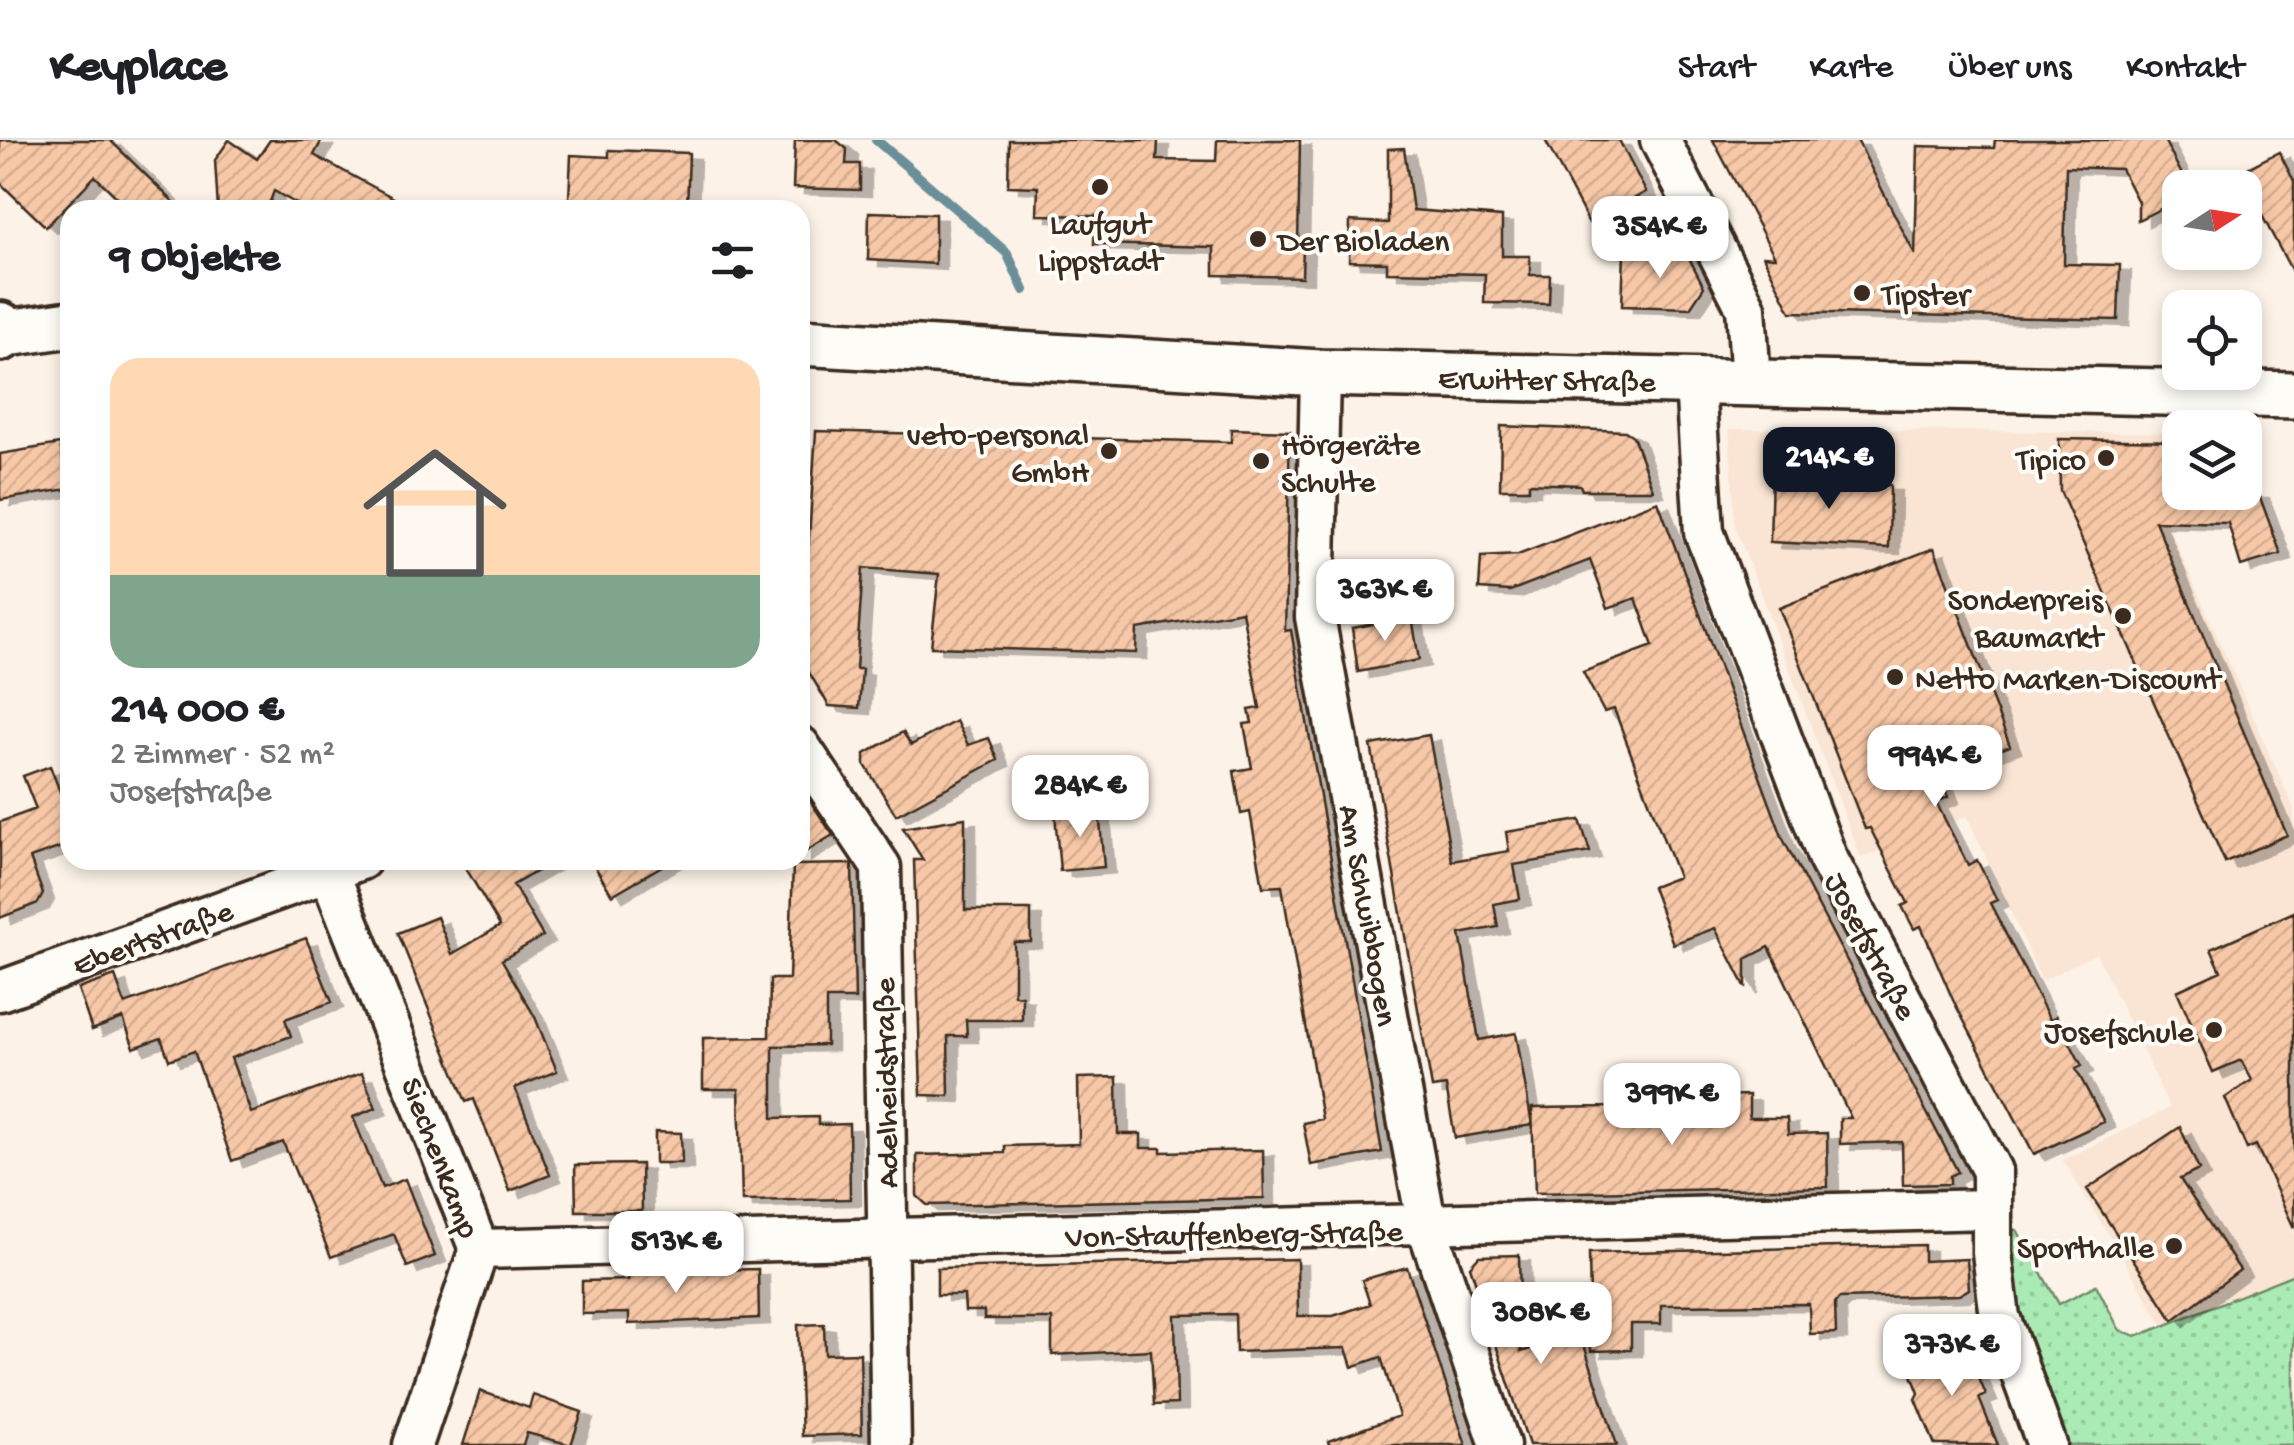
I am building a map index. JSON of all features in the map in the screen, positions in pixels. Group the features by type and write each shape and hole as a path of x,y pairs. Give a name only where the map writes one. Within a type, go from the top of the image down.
{"street":[{"path":"1660,140 1746,308 1751,381"},
{"path":"0,332 60,325"},
{"name":"Erwitter Straße","path":"810,343 1320,373 2294,395"},
{"name":"Am Schwibbogen","path":"1320,373 1315,617 1427,1227 1500,1445"},
{"name":"Josefstraße","path":"1695,382 1704,532 1827,857 1992,1172 1990,1208 2000,1317 2047,1445"},
{"name":"Adelheidstraße","path":"810,761 881,867 891,1445"},
{"name":"Ebertstraße","path":"0,992 334,870"},
{"name":"Siechenkamp","path":"346,870 479,1249 413,1445"},
{"name":"Von-Stauffenberg-Straße","path":"479,1249 1427,1227 1990,1208"}],"shaded area":[{"path":"1729,429 2162,433 2162,499 2157,501 2294,809 2294,1275 2165,1328 2063,1160 2170,1108 2096,953 2042,981 1967,816 1861,858 1735,526"}],"green space":[{"path":"2008,1230 2017,1230 2059,1304 2096,1285 2120,1331 2136,1337 2294,1274 2294,1445 2069,1445 2012,1296"}],"building":[{"path":"0,140 110,140 172,200 120,200 95,176 72,200 60,200 60,212 46,227 0,183"},
{"path":"229,140 257,159 270,140 322,140 314,155 397,200 290,200 274,191 271,200 217,200 215,160"},
{"path":"795,140 836,140 847,149 846,164 860,164 860,190 793,188"},
{"path":"1009,140 1158,140 1157,160 1216,161 1217,140 1300,140 1298,246 1303,246 1302,277 1214,275 1214,247 1094,244 1095,216 1037,215 1038,187 1008,186"},
{"path":"1545,140 1619,140 1646,192 1589,223"},
{"path":"1713,140 1857,140 1915,255 1918,146 1994,148 1995,140 2164,140 2180,170 2162,170 2162,208 2138,220 2138,202 2121,169 2066,167 2064,264 2120,265 2118,320 1791,312 1763,256 1775,257"},
{"path":"1404,148 1413,210 1502,217 1502,256 1530,256 1530,275 1550,275 1549,304 1484,303 1485,274 1387,272 1387,262 1349,261 1350,221 1388,223 1388,149"},
{"path":"609,150 689,153 687,200 569,199 571,155 609,157"},
{"path":"2279,152 2294,181 2294,275 2262,216 2262,170 2244,170"},
{"path":"869,212 935,214 935,264 868,260"},
{"path":"1624,253 1687,254 1704,287 1690,308 1622,306"},
{"path":"1501,426 1625,431 1633,436 1653,490 1582,490 1580,485 1529,483 1529,489 1500,489"},
{"path":"1231,429 1290,431 1285,631 1291,630 1382,1152 1311,1165 1303,1123 1322,1119 1282,886 1263,887 1250,812 1241,814 1234,771 1252,768 1244,724 1252,723 1249,710 1260,708 1242,611 1137,629 1136,653 931,647 939,574 863,568 856,669 862,669 859,708 829,706 810,674 810,522 816,431 1231,442"},
{"path":"2059,439 2162,441 2162,510 2262,510 2262,503 2281,554 2241,566 2228,523 2155,521 2287,835 2225,862 2060,491"},
{"path":"60,444 60,490 0,500 0,454"},
{"path":"1772,474 1841,477 1841,484 1890,485 1889,548 1770,542"},
{"path":"1658,501 1783,839 1958,1172 1950,1176 1950,1184 1903,1185 1902,1142 1840,1144 1840,1118 1851,1118 1769,947 1746,959 1746,988 1715,928 1673,944 1652,887 1678,877 1614,709 1604,712 1583,672 1653,646 1636,598 1608,608 1590,560 1510,591 1479,589 1481,557 1518,555"},
{"path":"1934,548 2010,746 1939,773 1948,797 1936,802 1968,865 1977,860 1997,900 1990,903 2050,1020 2056,1016 2082,1066 2076,1069 2104,1122 2034,1154 1953,1000 1921,926 1914,929 1902,906 1908,903 1870,828 1865,829 1779,608"},
{"path":"1412,617 1419,660 1358,672 1352,628"},
{"path":"956,721 968,745 989,738 998,760 896,815 865,765 865,754 903,732 911,745"},
{"path":"1429,735 1452,861 1509,851 1506,832 1580,820 1590,852 1514,865 1520,899 1494,904 1498,927 1460,934 1479,1040 1516,1033 1532,1125 1455,1138 1446,1086 1432,1088 1371,745"},
{"path":"50,766 60,792 60,848 30,858 43,894 38,903 0,918 0,822 36,809 23,776"},
{"path":"810,801 833,835 810,849"},
{"path":"1099,810 1104,867 1060,871 1055,814"},
{"path":"965,818 965,910 1031,910 1031,942 1014,942 1014,995 1022,996 1022,1020 966,1020 967,1036 948,1036 949,1096 921,1095 914,860 923,860 903,828"},
{"path":"852,864 855,999 826,999 826,1045 773,1046 773,1118 818,1117 818,1125 849,1124 850,1199 742,1201 739,1089 703,1089 703,1038 769,1037 770,979 789,979 793,870 810,870 810,865"},
{"path":"467,870 539,870 513,885 543,936 502,960 535,1017 557,1071 515,1088 550,1175 510,1191 474,1099 466,1102 398,933 437,917 452,954 500,926"},
{"path":"597,870 655,870 612,895"},
{"path":"2294,912 2294,1228 2256,1145 2247,1149 2225,1098 2252,1080 2241,1060 2213,1072 2177,991 2221,971 2211,949"},
{"path":"306,938 332,1002 285,1019 291,1036 231,1058 251,1113 362,1073 376,1108 353,1117 382,1188 405,1179 435,1256 407,1267 394,1234 331,1257 283,1142 232,1161 194,1051 169,1060 161,1038 134,1048 123,1018 92,1030 78,989 115,976 125,1004"},
{"path":"1117,1077 1118,1134 1141,1134 1141,1148 1161,1148 1161,1152 1263,1150 1264,1198 927,1205 917,1196 917,1155 1005,1153 1005,1146 1079,1144 1078,1078"},
{"path":"1749,1095 1749,1118 1787,1118 1788,1134 1827,1133 1828,1187 1535,1193 1532,1108 1611,1107 1611,1099"},
{"name":"Sporthalle","path":"2180,1127 2199,1170 2180,1179 2240,1270 2173,1320 2087,1189"},
{"path":"655,1132 681,1133 682,1163 655,1163"},
{"path":"641,1164 642,1211 576,1211 575,1165"},
{"path":"1924,1245 1924,1261 1967,1259 1969,1289 1959,1295 1839,1298 1835,1303 1836,1333 1810,1334 1809,1304 1661,1305 1661,1324 1631,1324 1631,1350 1591,1351 1589,1253"},
{"path":"1519,1255 1521,1352 1580,1333 1617,1445 1529,1445 1470,1266 1479,1256"},
{"path":"1297,1259 1298,1316 1333,1316 1370,1304 1362,1280 1407,1267 1466,1445 1329,1445 1328,1441 1399,1416 1381,1357 1352,1367 1346,1348 1236,1352 1235,1314 1175,1315 1177,1404 1154,1405 1151,1350 1052,1355 1052,1319 984,1319 984,1311 965,1311 964,1295 937,1295 937,1268"},
{"path":"758,1269 759,1318 629,1324 629,1313 582,1314 582,1281 628,1280 628,1272"},
{"path":"824,1324 825,1354 860,1353 862,1434 802,1436 798,1325"},
{"path":"1964,1342 1986,1395 1979,1398 1998,1445 1935,1445 1916,1399 1919,1393 1908,1365"},
{"path":"480,1391 529,1408 533,1395 582,1412 571,1445 527,1433 523,1445 463,1445"}],"waterway":[{"path":"876,140 1007,253 1024,290"}],"place":[{"name":"Laufgut Lippstadt","path":"1100,187"},
{"name":"Der Bioladen","path":"1258,239"},
{"name":"Tipster","path":"1862,293"},
{"name":"veto-personal GmbH","path":"1109,451"},
{"name":"Tipico","path":"2106,458"},
{"name":"Hörgeräte Schulte","path":"1261,461"},
{"name":"Sonderpreis Baumarkt","path":"2123,616"},
{"name":"Netto Marken-Discount","path":"1895,677"},
{"name":"Josefschule","path":"2214,1030"},
{"name":"Sporthalle","path":"2174,1246"}]}
